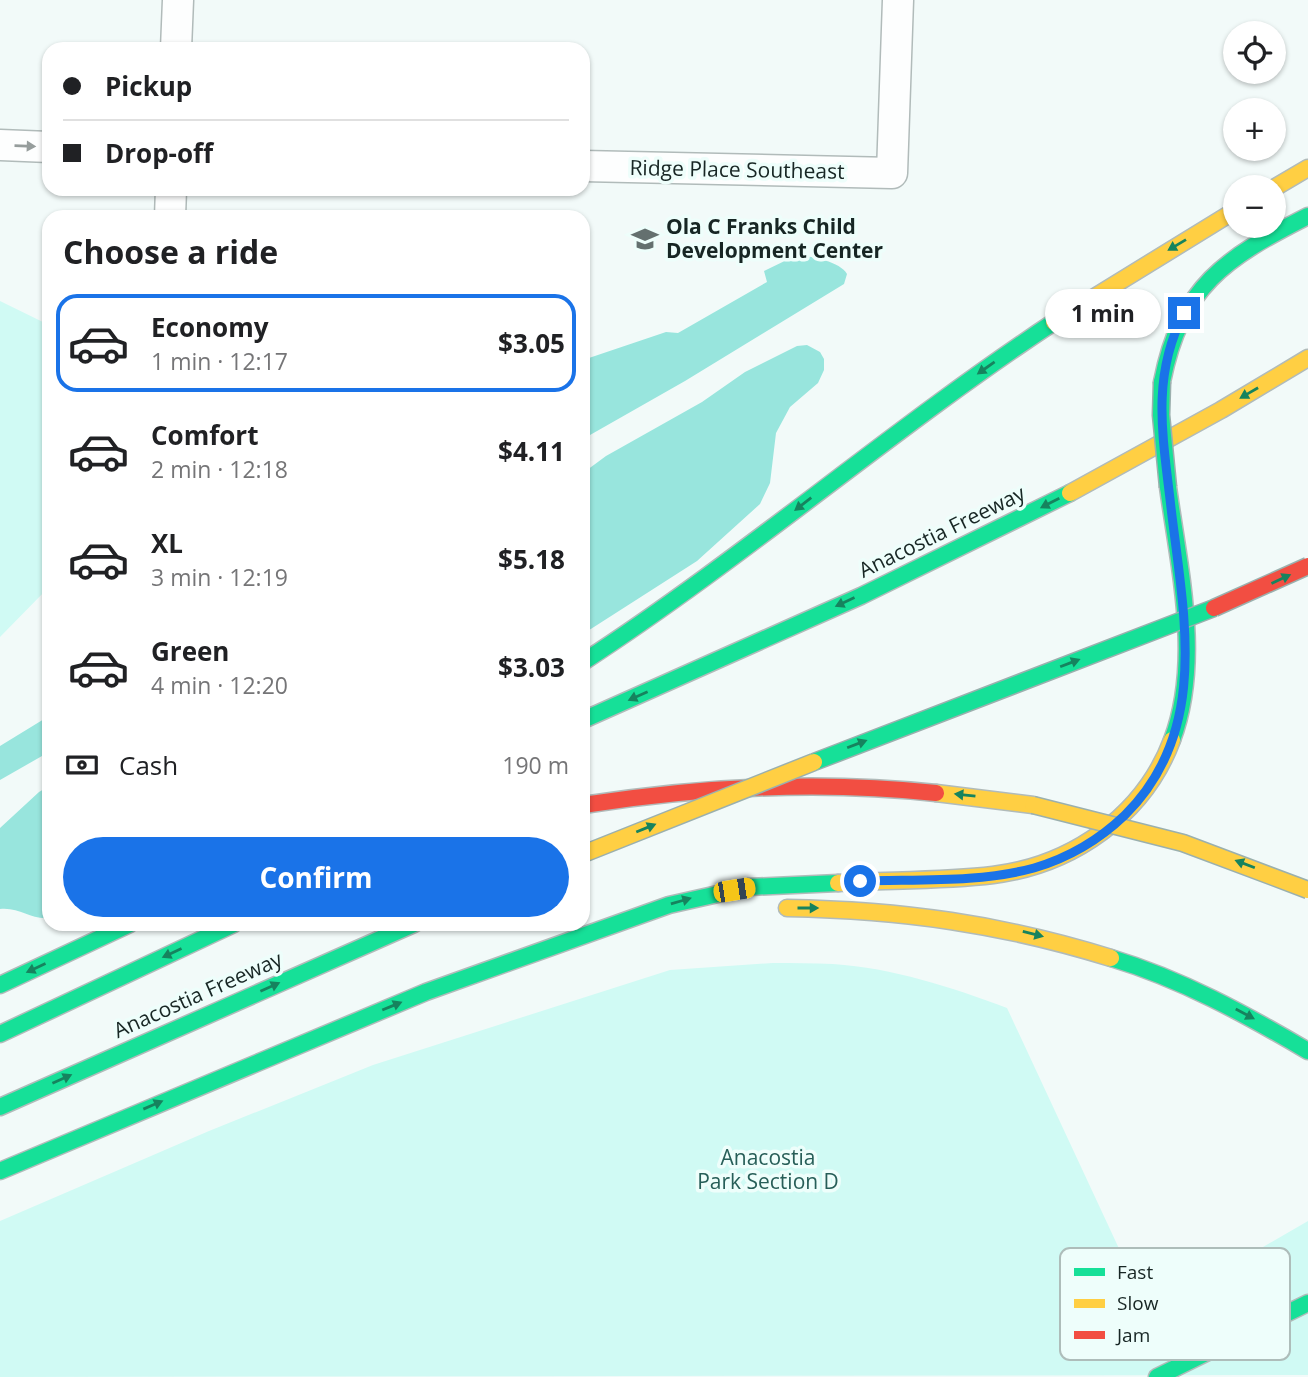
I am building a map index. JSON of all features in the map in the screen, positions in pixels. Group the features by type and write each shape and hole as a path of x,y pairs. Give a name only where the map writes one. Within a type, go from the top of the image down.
{"main road":[{"path":"1286,181 1308,167"},
{"path":"0,1171 426,992 645,913 720,892 781,884 994,875 1051,862 1096,838 1133,806 1155,776 1171,745 1182,709 1185,650 1161,415 1162,382 1167,354 1177,327 1207,280 1245,248 1308,216"},
{"path":"590,657 686,593 966,382 1101,291 1223,218"},
{"name":"Anacostia Freeway","path":"590,717 834,608 1023,517 1207,418 1308,358"},
{"path":"590,851 790,771 1193,617 1308,566"},
{"path":"590,804 682,791 830,785 929,791 1032,805 1109,822 1183,843 1308,890"},
{"path":"777,909 906,913 1034,934 1107,955 1179,983 1249,1016 1308,1051"},
{"path":"524,956 611,931 701,915"},
{"path":"72,951 108,931"},
{"path":"0,985 115,931"},
{"path":"0,1034 219,931"},
{"name":"Anacostia Freeway","path":"0,1107 398,931"},
{"path":"1290,1312 1308,1303"},
{"path":"1157,1377 1192,1360"}],"street":[{"path":"176,42 178,0"},
{"name":"Ridge Place Southeast","path":"590,166 891,173 898,0"},
{"path":"0,145 42,147"}],"green space":[{"path":"0,301 42,322 42,594 0,637"},
{"name":"Anacostia Park Section D","path":"773,963 855,966 900,974 1007,1008 1119,1248 1060,1248 1060,1360 1290,1360 1290,1248 1261,1248 1308,1221 1308,1375 0,1377 0,1221 209,1131 373,1065 670,970"}],"shaded area":[{"path":"797,255 832,263 847,274 844,284 685,381 590,435 590,358 666,332 678,333 767,282 764,271"},
{"path":"807,345 820,352 824,359 824,370 818,383 790,407 776,433 770,483 760,504 697,561 590,630 590,468 702,402 745,372 797,346"},
{"path":"42,720 42,756 0,780 0,746"},
{"path":"42,790 42,918 0,909 0,828"}],"traffic: fast":[{"path":"1162,382 1170,349 1181,321 1211,279 1253,246 1308,216"},
{"path":"590,657 703,579 935,405 1054,322"},
{"path":"1162,382 1161,415 1168,487"},
{"path":"1168,487 1182,582 1187,647 1186,679 1172,740"},
{"path":"590,717 861,596 1070,493"},
{"path":"814,762 1214,608"},
{"path":"0,1171 426,992 669,905 749,887 838,883"},
{"path":"0,985 115,931"},
{"path":"0,1034 219,931"},
{"path":"0,1107 398,931"},
{"path":"1111,958 1212,998 1308,1051"},
{"path":"1290,1312 1308,1303"},
{"path":"1157,1377 1192,1360"}],"traffic: slow":[{"path":"1286,181 1308,168"},
{"path":"1054,322 1223,218"},
{"path":"1070,493 1221,410 1308,358"},
{"path":"838,883 993,875 1051,860 1102,832 1124,813 1160,767 1172,740"},
{"path":"590,851 814,762"},
{"path":"936,793 1033,805"},
{"path":"1033,805 1183,843 1308,890"},
{"path":"787,908 870,912 951,921 1030,936 1111,958"}],"traffic: jam":[{"path":"1214,608 1308,566"},
{"path":"590,804 759,787 848,787 936,793"}],"place":[{"name":"Ola C Franks Child Development Center","path":"645,239"}],"route":[{"path":"860,881 994,875 1033,868 1067,856 1109,829 1133,806 1164,762 1182,709 1185,650 1168,487 1161,405 1162,382 1167,354 1184,313"}]}
